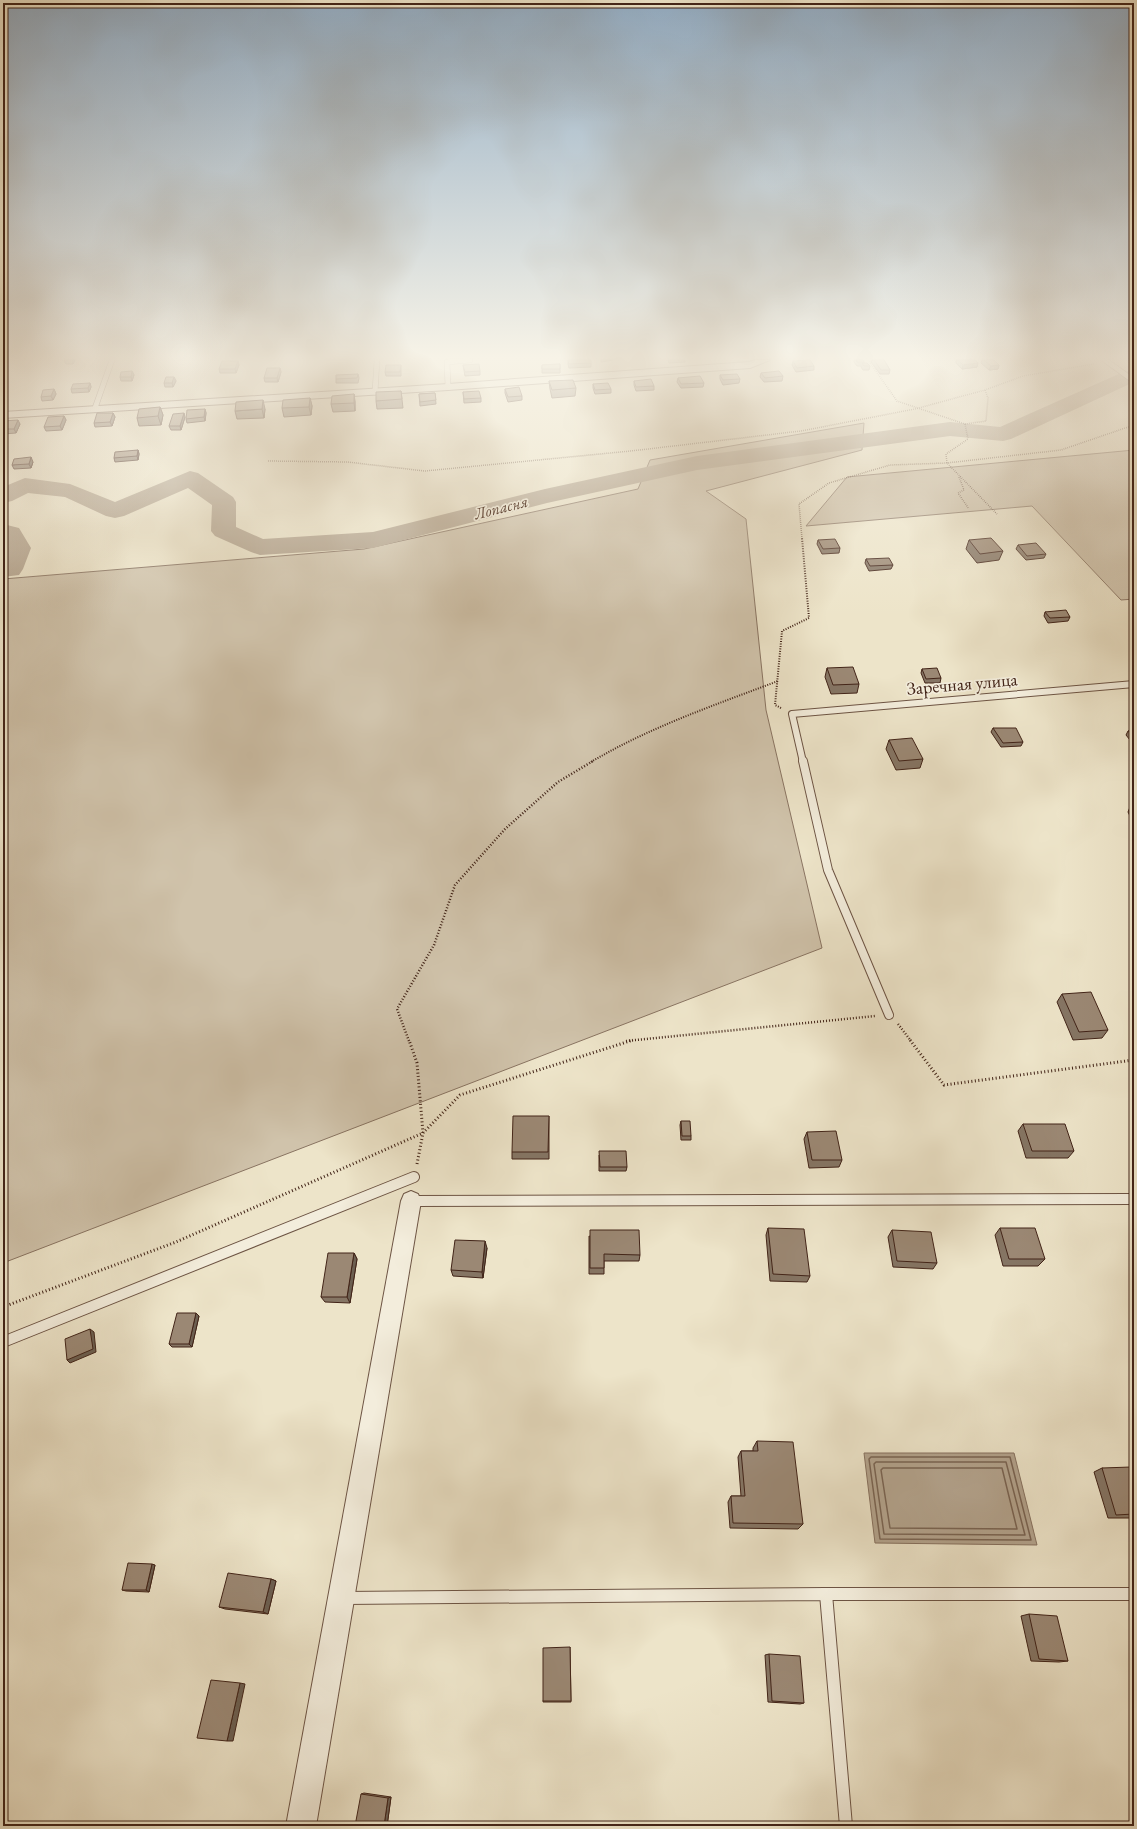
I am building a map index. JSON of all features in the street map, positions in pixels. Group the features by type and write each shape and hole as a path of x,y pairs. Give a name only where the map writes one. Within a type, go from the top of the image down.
{"street":[{"path":"300,1826 412,1189"}],"lane":[{"name":"Заречная улица","path":"792,714 1134,684"},
{"path":"792,714 828,870 890,1015"},
{"path":"3,1342 412,1189 1134,1199"},
{"path":"340,1598 826,1594 1134,1594"},
{"path":"826,1594 846,1826"}],"path":[{"path":"268,461 347,462 425,470 679,445"},
{"path":"959,445 946,454 947,463 997,514"},
{"path":"792,714 776,705 782,631 809,618 799,504 829,483 890,465 947,463 1061,450 1075,445"},
{"path":"958,474 964,490 958,493 969,509"},
{"path":"412,1189 423,1133 417,1063 397,1009 434,946 455,885 505,829 558,782 624,743 678,718 778,682"},
{"path":"3,1307 176,1242 423,1133 460,1096 627,1040 890,1015 944,1085 1134,1060"}],"shaded area":[{"path":"735,445 862,445 862,450 706,491 746,519 766,710 822,948 3,1263 3,579 364,549 638,489 650,460"},
{"path":"1134,450 1134,599 1121,600 1032,506 806,526 847,477"}],"water":[{"path":"864,1453 1014,1453 1037,1545 875,1543"}],"building":[{"path":"138,450 137,456 114,458 115,452"},
{"path":"31,457 29,464 12,465 14,459"},
{"path":"991,538 1003,551 980,554 969,540"},
{"path":"835,539 840,548 823,549 818,540"},
{"path":"1036,543 1046,554 1027,556 1018,545"},
{"path":"889,558 893,565 870,566 866,559"},
{"path":"1066,610 1070,617 1050,618 1045,612"},
{"path":"853,667 859,684 833,685 827,668"},
{"path":"937,668 941,678 926,679 922,669"},
{"path":"993,728 1016,728 1023,742 1003,743"},
{"path":"1134,730 1134,738 1128,731"},
{"path":"912,738 923,759 899,761 889,740"},
{"path":"1130,807 1134,807 1134,814"},
{"path":"1091,992 1108,1030 1079,1032 1062,994"},
{"path":"513,1116 549,1116 548,1152 512,1152"},
{"path":"681,1121 690,1121 691,1136 682,1136"},
{"path":"1023,1124 1065,1124 1074,1151 1032,1151"},
{"path":"836,1131 842,1160 812,1160 807,1132"},
{"path":"599,1151 626,1151 627,1167 600,1167"},
{"path":"768,1228 804,1229 810,1276 773,1274"},
{"path":"1000,1228 1035,1228 1045,1259 1009,1259"},
{"path":"590,1230 639,1230 640,1255 604,1254 604,1268 590,1268"},
{"path":"892,1230 931,1232 937,1263 897,1261"},
{"path":"455,1240 485,1241 482,1272 451,1270"},
{"path":"328,1253 354,1253 347,1297 321,1297"},
{"path":"177,1313 196,1313 189,1344 169,1344"},
{"path":"90,1329 93,1349 67,1360 65,1339"},
{"path":"757,1441 793,1442 803,1524 733,1523 731,1496 745,1496 741,1451 758,1451"},
{"path":"1131,1467 1134,1477 1134,1514 1116,1515 1102,1468"},
{"path":"128,1563 152,1564 146,1590 122,1590"},
{"path":"228,1573 271,1579 263,1612 219,1607"},
{"path":"1029,1614 1057,1616 1068,1661 1039,1659"},
{"path":"570,1647 571,1701 543,1701 543,1648"},
{"path":"769,1654 800,1656 804,1703 772,1701"},
{"path":"211,1680 240,1683 227,1741 197,1738"},
{"path":"361,1794 388,1798 384,1826 355,1826"}],"waterway":[{"name":"Лопасня","path":"3,496 25,485 70,491 115,511 190,478 224,502 224,531 260,547 373,540 545,496 697,463 828,445"},
{"name":"Лопасня","path":"3,532 10,533 18,548 10,569 3,569"}]}
